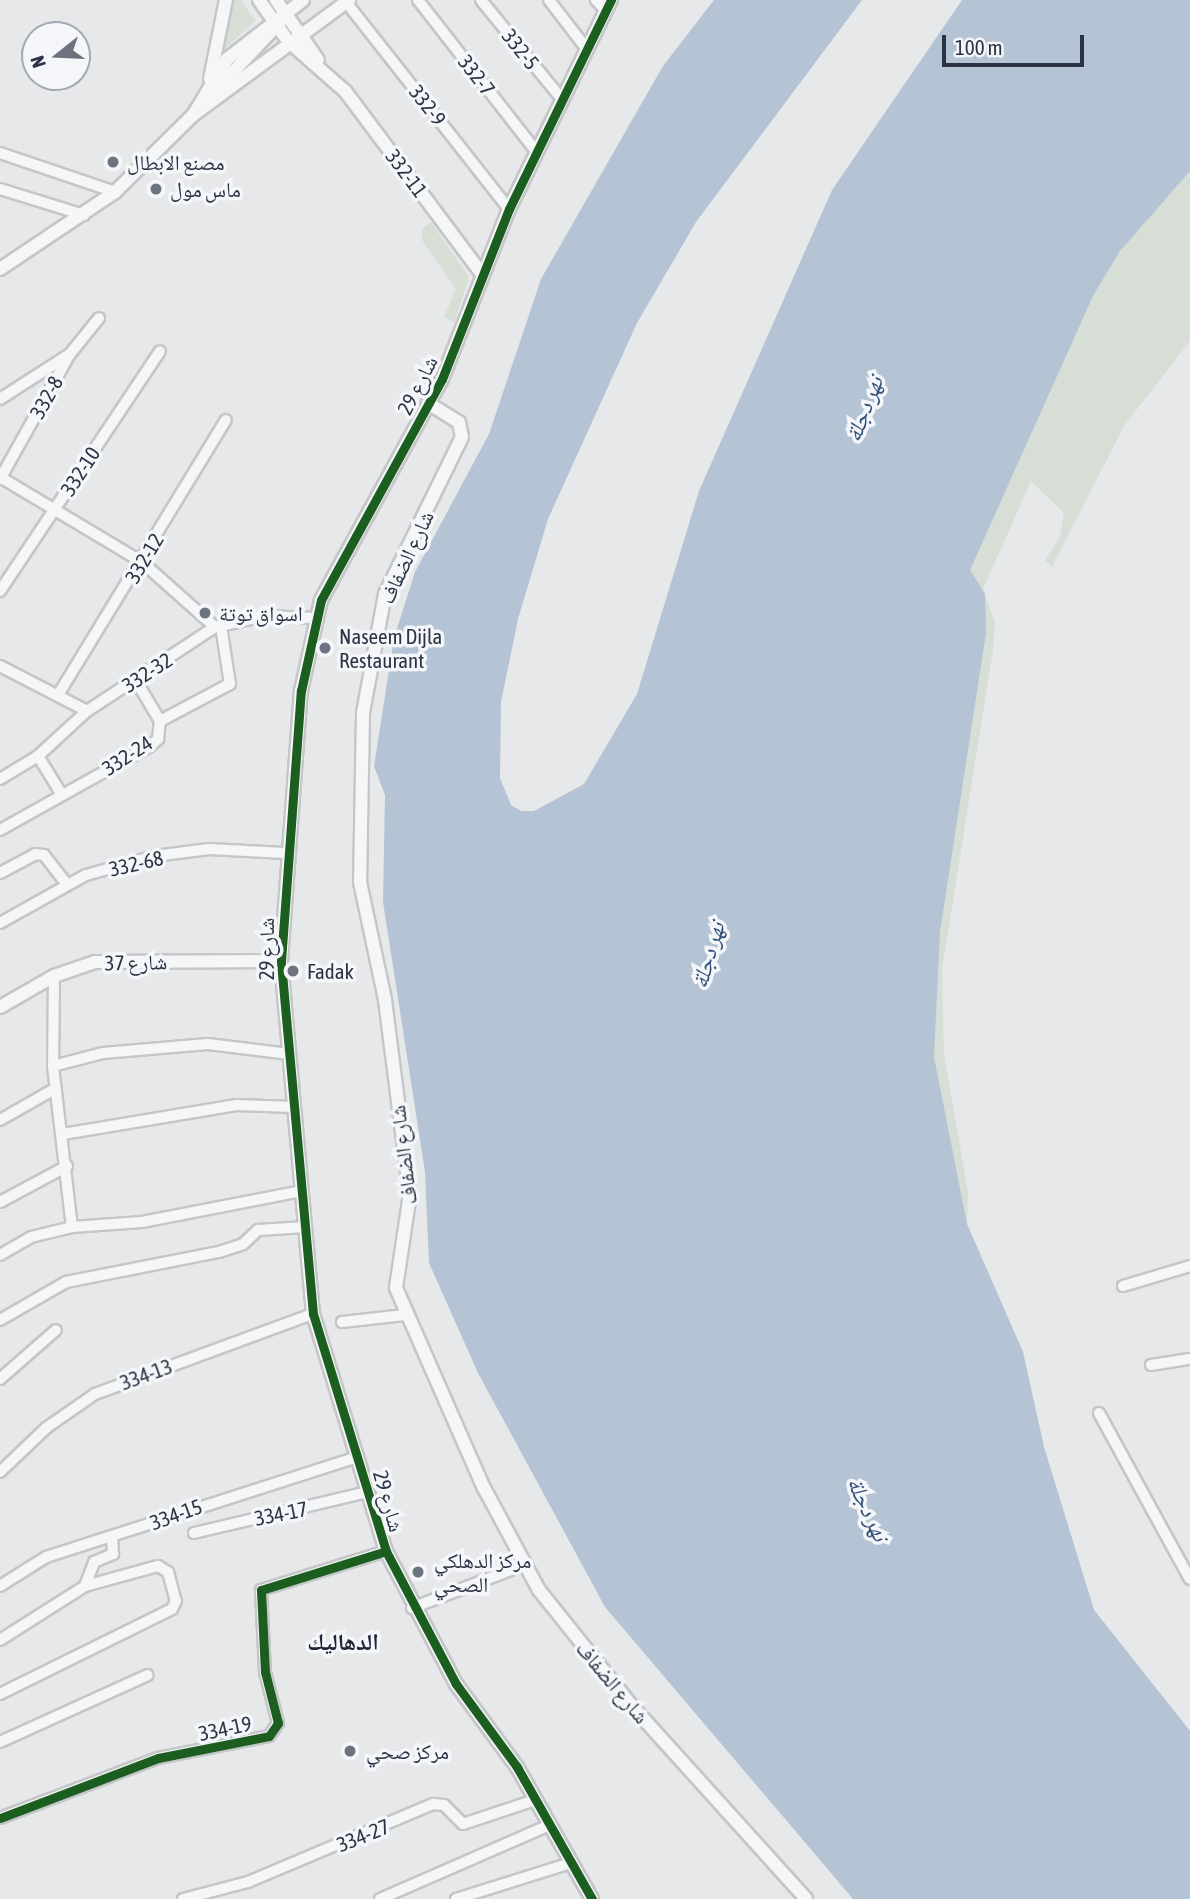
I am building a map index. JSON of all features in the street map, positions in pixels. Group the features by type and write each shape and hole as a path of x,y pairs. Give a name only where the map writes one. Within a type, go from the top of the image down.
{"street":[{"path":"193,115 209,79 226,0"},
{"name":"332-11","path":"259,0 288,41 329,74"},
{"name":"332-11","path":"276,0 329,74 482,274"},
{"path":"0,269 115,192 193,115 284,12 303,0"},
{"name":"332-7","path":"418,0 536,151"},
{"name":"332-5","path":"481,0 561,98"},
{"path":"549,0 586,48"},
{"path":"596,0 608,5"},
{"path":"193,115 288,41 348,1"},
{"name":"332-9","path":"348,1 509,209"},
{"name":"شارع 29","path":"592,1899 535,1800 412,1608 386,1551 313,1314 281,961 285,853 302,682 315,618 328,583 428,403 509,209 608,5"},
{"path":"209,79 275,24"},
{"path":"0,153 115,192"},
{"path":"0,189 84,215"},
{"name":"332-8","path":"0,478 70,354 99,318"},
{"name":"332-10","path":"0,591 160,351"},
{"path":"0,399 70,354"},
{"name":"شارع الضفاف","path":"428,403 459,422 462,436 385,594 371,648 363,727 359,882 385,1000 410,1194 396,1283 405,1315 524,1565 631,1705 806,1899"},
{"name":"332-12","path":"58,695 142,562 226,420"},
{"path":"0,478 142,562 218,627"},
{"name":"332-32","path":"0,779 38,756 87,711 218,627 264,616 315,618"},
{"name":"332-24","path":"0,830 154,743 160,721 230,684 218,627"},
{"path":"0,666 87,711"},
{"path":"135,679 160,721"},
{"path":"38,756 62,795"},
{"name":"332-68","path":"0,923 66,884 155,856 209,849 285,853"},
{"path":"0,873 35,854 44,855 66,884"},
{"name":"شارع 37","path":"0,1007 54,976 94,962 281,961"},
{"path":"54,976 53,1066 72,1227"},
{"path":"53,1066 103,1053 208,1044 289,1054"},
{"path":"0,1120 57,1088"},
{"path":"63,1134 237,1105 294,1107"},
{"path":"0,1202 66,1166"},
{"path":"0,1255 31,1237 72,1227 142,1222 301,1191"},
{"path":"0,1320 66,1282 219,1252 243,1244 258,1230 305,1227"},
{"path":"1123,1286 1190,1266"},
{"name":"334-13","path":"0,1472 46,1428 95,1394 313,1314"},
{"path":"342,1322 405,1315"},
{"path":"0,1379 56,1331"},
{"path":"1152,1365 1190,1359"},
{"path":"1099,1413 1190,1579"},
{"name":"334-15","path":"0,1586 37,1560 358,1457"},
{"name":"334-17","path":"194,1533 368,1492"},
{"path":"85,1586 94,1562 113,1554 112,1538"},
{"name":"334-19","path":"1,1814 158,1758 269,1736 278,1723 265,1672 261,1590 386,1551"},
{"path":"412,1608 524,1565"},
{"path":"0,1640 85,1586 162,1566 176,1605 0,1694"},
{"path":"0,1742 148,1675"},
{"name":"334-27","path":"183,1899 248,1882 433,1804 444,1805 463,1825 535,1800"},
{"path":"380,1899 549,1825"},
{"path":"456,1899 571,1863"}],"shaded area":[{"path":"232,0 241,0 255,21 219,54"},
{"path":"1190,147 1190,341 1124,426 1052,567 1045,560 1060,537 1064,513 1031,481 983,589 995,623 993,650 942,970 944,1054 968,1192 967,1224 1023,1352 1044,1447 1094,1610 1190,1731 1190,1744 1104,1646 986,1287 932,1109 926,824 958,591 1056,346"},
{"path":"431,222 469,277 454,323 444,317 456,289 422,240 422,229"}],"water":[{"name":"نهر دجلة","path":"714,0 862,0 696,222 637,323 548,519 518,619 501,702 500,778 511,805 521,811 534,811 584,784 637,694 699,491 832,190 962,0 1190,0 1190,171 1120,251 1093,296 970,570 985,594 986,633 940,932 934,1057 967,1224 1023,1352 1044,1447 1094,1610 1190,1731 1190,1899 853,1899 605,1607 478,1373 429,1263 425,1172 383,902 385,795 374,766 394,638 415,572 489,434 541,279 663,66"}],"cycle path":[{"path":"592,1899 517,1767 456,1684 386,1551 313,1314 281,961 301,691 321,600 442,379 509,209 611,0"},
{"path":"0,1818 158,1758 269,1736 278,1723 265,1672 261,1590 386,1551"}],"place":[{"name":"مصنع الابطال","path":"113,162"},
{"name":"ماس مول","path":"156,189"},
{"name":"اسواق توتة","path":"205,613"},
{"name":"Naseem Dijla Restaurant","path":"325,648"},
{"name":"Fadak","path":"293,971"},
{"name":"مركز الدهلكي الصحي","path":"418,1572"},
{"name":"مركز صحي","path":"350,1751"}],"district":[{"name":"الدهاليك","path":"343,1642"}]}
